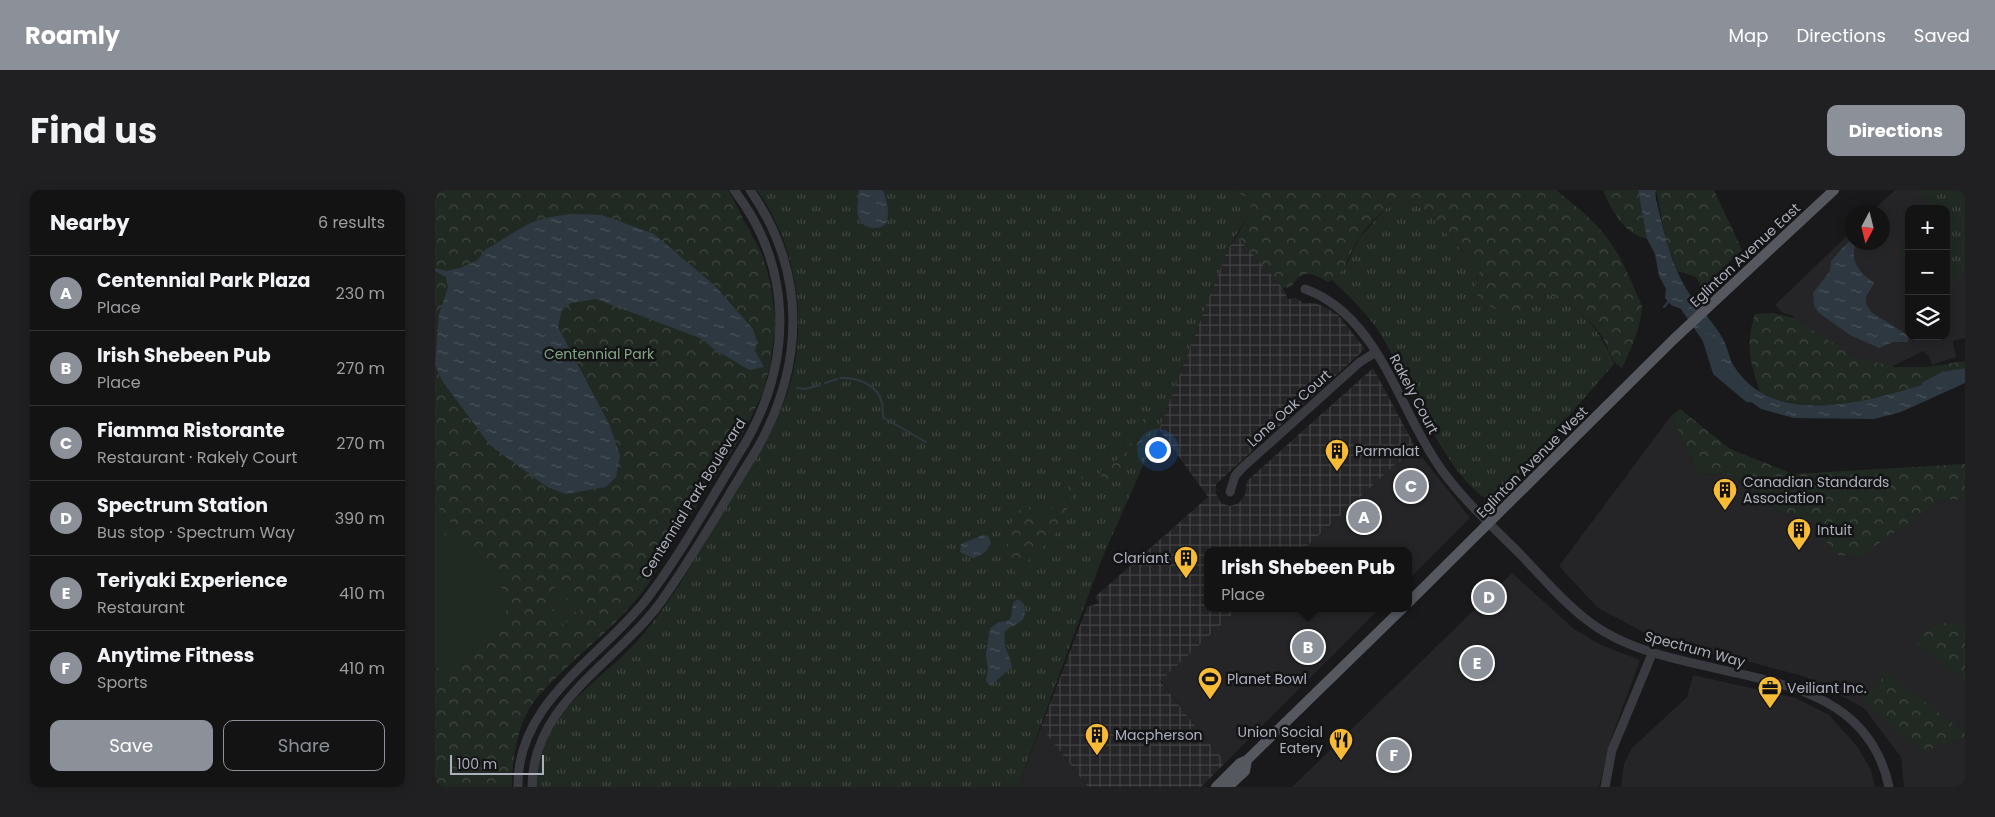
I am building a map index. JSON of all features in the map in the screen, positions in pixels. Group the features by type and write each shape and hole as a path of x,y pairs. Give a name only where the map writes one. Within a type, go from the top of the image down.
{"main road":[{"name":"Eglinton Avenue East","path":"1674,339 1834,190"},
{"name":"Eglinton Avenue West","path":"1412,599 1674,339"},
{"path":"1215,787 1240,763 1247,760 1399,612"},
{"path":"1228,787 1245,771 1247,760"}],"street":[{"name":"Centennial Park Boulevard","path":"518,787 524,748 530,732 544,707 564,683 625,625 650,594 746,442 760,417 770,391 779,349 780,316 777,289 764,242 750,213 733,190"},
{"name":"Centennial Park Boulevard","path":"532,787 537,752 549,723 561,706 639,630 659,604 757,449 772,423 782,396 792,353 793,315 790,285 779,243 770,222 750,190"},
{"name":"Rakely Court","path":"1305,289 1334,303 1348,316 1376,352 1440,468 1457,490 1489,524"},
{"name":"Lone Oak Court","path":"1229,492 1235,476 1242,468 1361,362 1376,352"},
{"name":"Spectrum Way","path":"1489,524 1588,622 1611,636 1652,654 1791,686 1826,701 1844,712 1862,730 1874,748 1886,772 1889,787"},
{"path":"1605,787 1611,750 1652,654"}],"shaded area":[{"path":"1895,190 1965,190 1965,338 1953,341 1956,357 1932,365 1929,356 1923,351 1881,372 1798,326 1793,316 1783,313 1775,305 1845,238 1845,250 1890,250 1890,205 1879,205"},
{"path":"1237,236 1283,288 1288,299 1296,298 1303,303 1315,303 1338,315 1365,349 1216,484 1216,494 1221,503 1230,506 1239,503 1245,495 1247,481 1373,368 1418,452 1396,464 1306,547 1204,547 1204,612 1235,612 1160,681 1226,762 1201,787 1088,787 1041,727 1087,607 1099,603 1095,597 1208,497 1159,429 1227,250"},
{"path":"1671,416 1699,474 1731,475 1775,510 1812,522 1822,533 1926,509 1942,499 1965,500 1965,787 1904,787 1901,757 1864,708 1806,677 1750,662 1668,645 1598,608 1559,566"},
{"path":"1418,452 1470,518 1412,576 1412,547 1306,547 1396,464"},
{"path":"1512,573 1574,629 1601,645 1640,660 1611,739 1599,787 1292,787"},
{"path":"1235,612 1376,612 1226,762 1212,747 1160,680"},
{"path":"1693,675 1796,698 1829,715 1857,746 1871,770 1875,787 1621,787 1624,764 1632,748 1687,697"},
{"path":"1041,727 1088,787 1018,787"}],"green space":[{"name":"Centennial Park","path":"435,190 728,190 762,254 770,281 776,323 770,365 763,393 742,435 641,593 630,607 548,686 531,706 522,724 516,745 512,787 435,787"},
{"path":"757,190 1234,190 1251,200 1250,212 1227,250 1159,429 1101,561 1018,787 535,787 536,773 543,750 561,716 585,689 640,638 673,595 769,434 785,398 796,357 798,307 795,282 781,233"},
{"path":"1234,190 1556,190 1583,212 1603,233 1627,271 1642,307 1634,340 1622,368 1614,361 1604,339 1596,328 1584,316 1571,306 1548,294 1515,312 1505,312 1489,306 1477,294 1476,282 1480,271 1427,211 1411,203 1393,201 1362,234 1343,269 1334,279 1328,282 1317,276 1307,274 1299,277 1291,287 1283,288 1237,236 1250,212 1251,200"},
{"path":"1603,190 1638,190 1647,239 1625,227 1610,206"},
{"path":"1656,190 1714,190 1742,250 1702,288 1696,277 1677,271 1666,240"},
{"path":"1917,190 1965,190 1965,271 1950,285 1950,205 1930,205"},
{"path":"1393,201 1411,203 1427,211 1480,271 1476,281 1519,310 1548,294 1572,307 1596,330 1614,364 1498,497 1489,500 1473,489 1458,471 1443,450 1376,327 1352,299 1332,280 1347,264 1359,238"},
{"path":"1905,243 1905,259 1897,250"},
{"path":"1772,313 1794,318 1854,357 1895,367 1927,367 1965,361 1965,371 1889,395 1863,401 1836,405 1810,405 1785,401 1760,392 1751,363 1750,335 1755,314"},
{"path":"1680,409 1730,449 1793,474 1965,464 1965,500 1942,499 1861,556 1836,555 1812,522 1775,510 1731,475 1699,474 1671,416"},
{"path":"1151,417 1145,439 1138,446 1127,452 1123,474 1101,482 1101,470 1121,457 1121,446 1133,445 1143,419"},
{"path":"1083,476 1082,482 1073,495 1058,531 1014,572 1005,553 1013,515 1025,506 1036,513 1048,514 1072,483"},
{"path":"435,504 454,526 435,541"},
{"path":"461,533 498,580 504,594 506,607 504,621 495,634 477,651 444,675 435,664 435,553"},
{"path":"554,587 561,590 555,603 548,600"},
{"path":"562,590 569,593 563,607 556,604"},
{"path":"570,594 577,596 571,610 564,607"},
{"path":"578,597 584,600 579,613 572,611"},
{"path":"548,601 555,604 549,618 542,615"},
{"path":"556,605 563,608 557,621 550,619"},
{"path":"564,608 570,611 565,625 558,622"},
{"path":"571,612 578,615 572,628 566,625"},
{"path":"1942,623 1961,625 1965,630 1965,680 1913,640"},
{"path":"1887,673 1965,733 1965,736 1923,752 1863,700"}],"water":[{"path":"859,190 883,190 888,213 885,224 881,227 871,228 860,222 857,212"},
{"path":"1638,190 1656,190 1656,198 1665,236 1681,280 1725,342 1735,368 1756,389 1782,401 1812,405 1844,404 1877,398 1965,371 1965,383 1901,412 1874,419 1794,418 1761,409 1743,396 1681,309 1671,305 1665,298 1666,289 1659,276 1655,254 1647,239"},
{"path":"570,214 602,215 654,234 714,285 753,329 757,342 755,351 764,367 750,370 712,348 705,340 596,299 571,303 562,310 558,327 610,426 620,456 616,477 606,487 566,494 547,487 490,445 443,382 435,365 439,315 448,287 446,277 435,271 435,268 446,271 460,268 478,260 485,250 528,224 545,218"},
{"path":"1845,245 1845,250 1854,250 1855,263 1874,283 1866,297 1866,304 1871,312 1905,333 1905,340 1908,340 1908,342 1893,342 1879,348 1850,335 1819,313 1814,306 1813,293 1830,271 1831,261"},
{"path":"983,535 988,536 991,542 988,548 979,556 973,558 960,552 961,544"},
{"path":"1018,599 1024,604 1023,619 1005,631 1004,637 1012,667 990,686 986,681 988,670 986,654 990,628 999,622 1008,621 1011,618 1013,603"}],"waterway":[{"path":"1664,307 1669,301"},
{"path":"1708,339 1718,371 1749,397"},
{"path":"1927,386 1944,377 1965,374"},
{"path":"840,378 859,380 871,386 880,396 884,418 926,442"},
{"path":"825,383 837,379"},
{"path":"797,388 805,389 820,385"}],"place":[{"name":"Parmalat","path":"1337,472"},
{"name":"Fiamma Ristorante","path":"1411,486"},
{"name":"Canadian Standards Association","path":"1725,511"},
{"name":"Centennial Park Plaza","path":"1364,517"},
{"name":"Intuit","path":"1799,551"},
{"name":"Clariant","path":"1186,579"},
{"name":"Spectrum Station","path":"1489,597"},
{"name":"Irish Shebeen Pub","path":"1308,647"},
{"name":"Teriyaki Experience","path":"1477,663"},
{"name":"Planet Bowl","path":"1210,700"},
{"name":"Veiliant Inc.","path":"1770,709"},
{"name":"Anytime Fitness","path":"1394,755"},
{"name":"Macpherson","path":"1097,756"},
{"name":"Union Social Eatery","path":"1341,761"}]}
